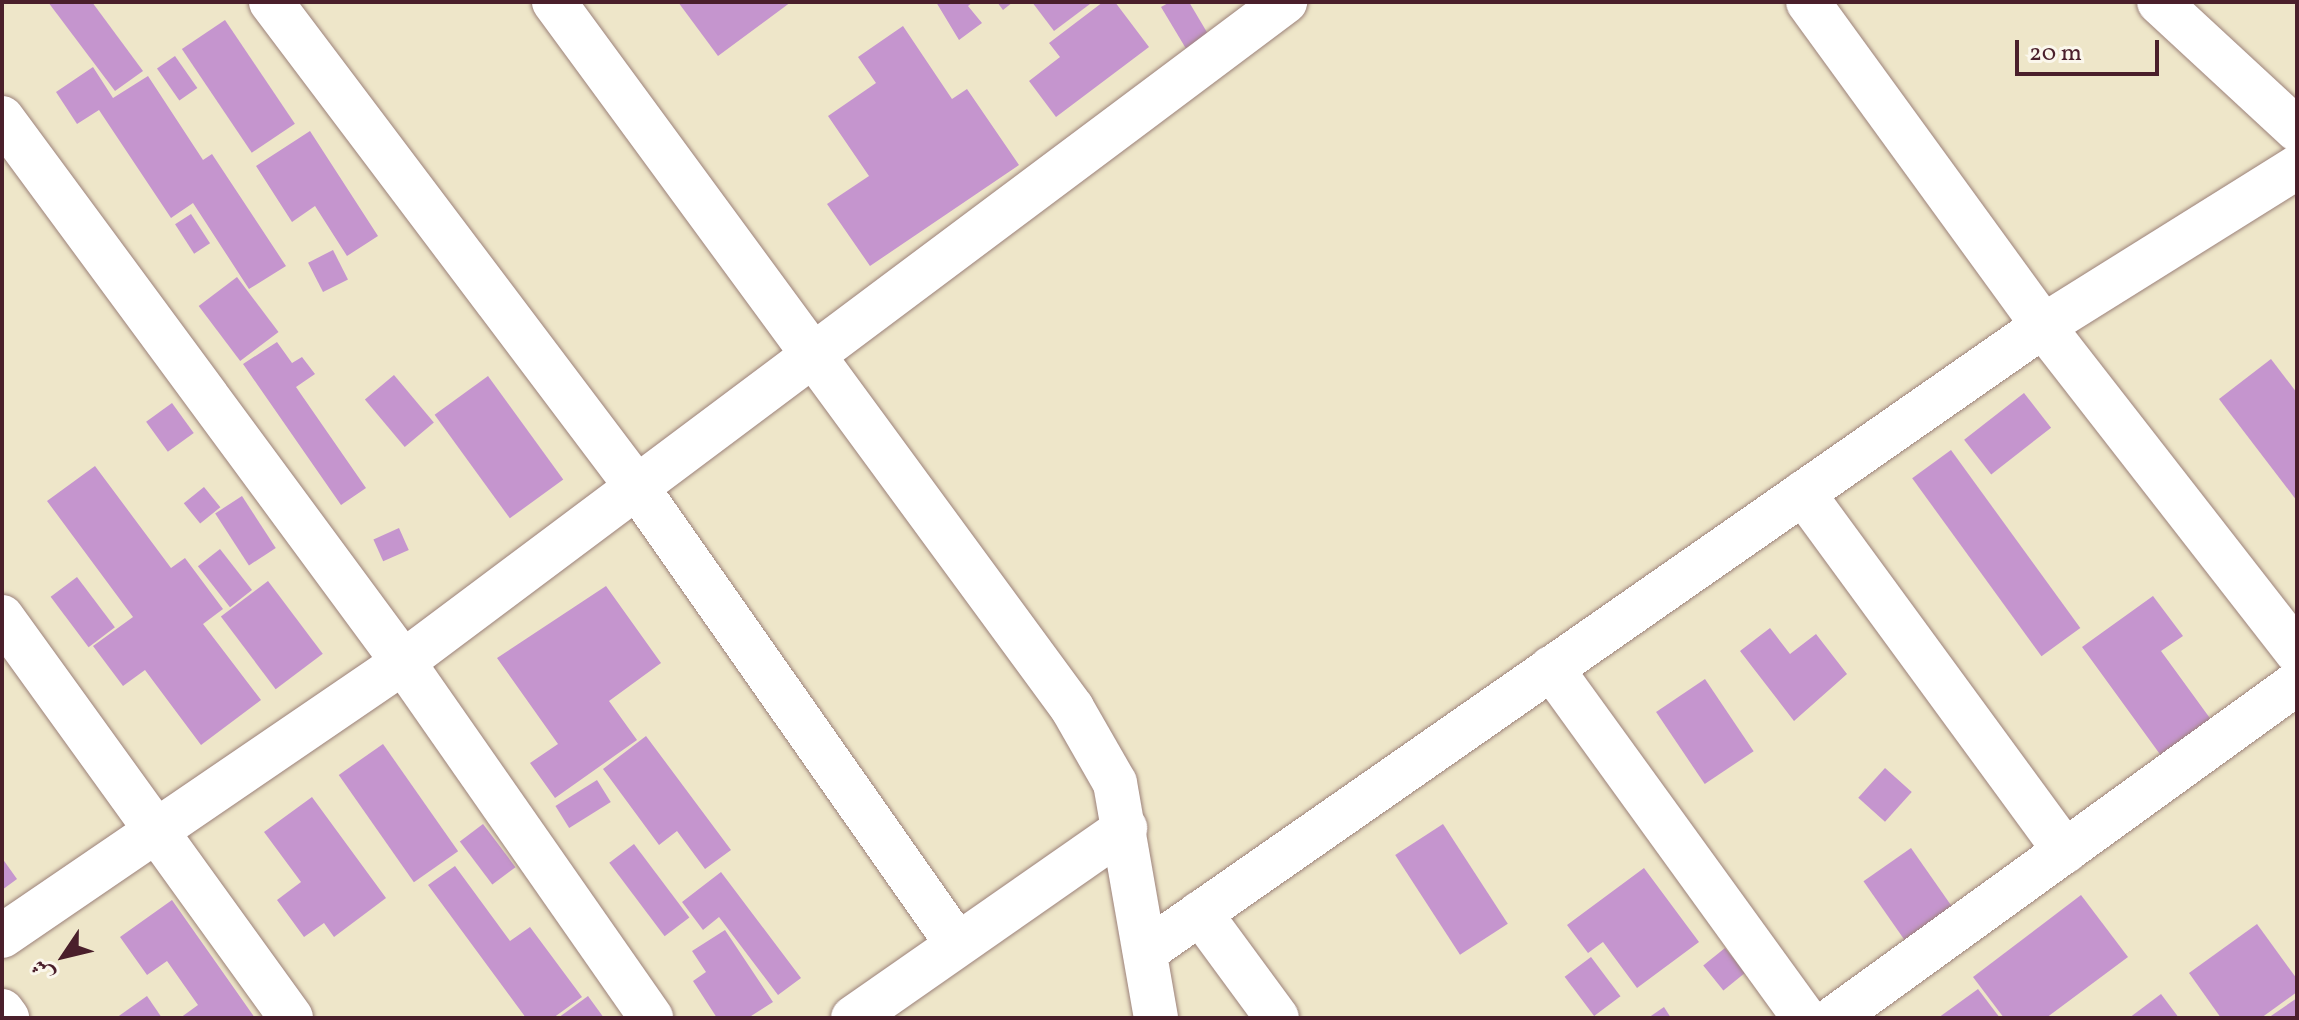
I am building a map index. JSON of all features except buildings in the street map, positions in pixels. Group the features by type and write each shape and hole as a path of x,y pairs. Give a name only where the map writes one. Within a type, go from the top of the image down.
{"street":[{"path":"271,2 636,486 957,944"},
{"path":"554,2 812,349 1072,708 1115,783 1149,949 1156,1018"},
{"path":"2,936 403,662 636,486 1240,15 1285,2"},
{"path":"1808,2 2043,326 2291,627"},
{"path":"2159,2 2297,130"},
{"path":"2,118 403,662 651,1018"},
{"path":"1149,949 2043,326 2297,167"},
{"path":"1803,493 2065,851"},
{"path":"2,617 159,829 291,1018"},
{"path":"1551,668 1804,1018"},
{"path":"1834,1018 2297,683"},
{"path":"853,1018 1125,828"},
{"path":"1200,913 1277,1018"},
{"path":"2,1011 7,1018"}]}
